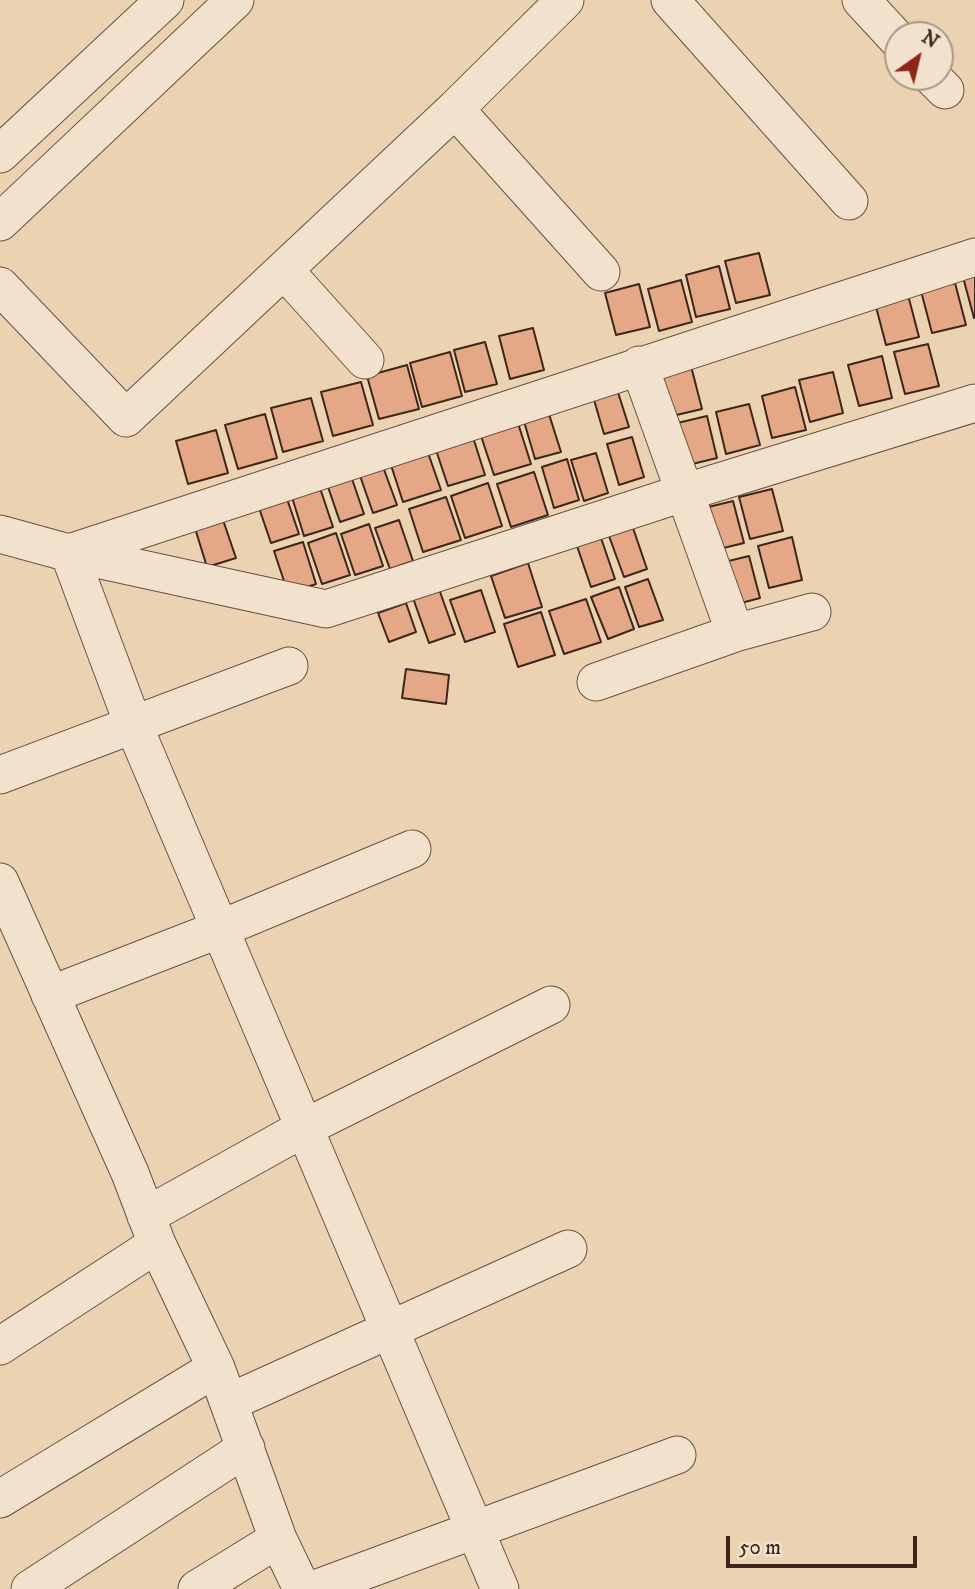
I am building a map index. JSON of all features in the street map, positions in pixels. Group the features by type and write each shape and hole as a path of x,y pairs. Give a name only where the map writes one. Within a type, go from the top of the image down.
{"street":[{"path":"0,154 165,0"},
{"path":"0,222 235,0"},
{"path":"0,286 126,418 455,109 565,0"},
{"path":"670,0 849,201"},
{"path":"861,0 884,25"},
{"path":"130,33 162,67"},
{"path":"455,109 601,272"},
{"path":"69,553 975,257"},
{"path":"284,270 365,360"},
{"path":"639,365 735,633"},
{"path":"0,534 69,553 326,609 683,493 975,403"},
{"path":"69,553 133,724 500,1589"},
{"path":"596,681 735,633 812,612"},
{"path":"0,775 289,666"},
{"path":"50,995 220,929 412,849"},
{"path":"0,882 130,1173 152,1230 216,1368 278,1539 302,1589"},
{"path":"0,1346 152,1230 304,1128 551,1004"},
{"path":"230,1402 568,1249"},
{"path":"0,1499 216,1368"},
{"path":"30,1589 246,1448"},
{"path":"315,1589 677,1455"},
{"path":"197,1589 278,1539"}],"building":[{"path":"759,253 770,295 736,303 725,261"},
{"path":"719,266 730,309 696,317 686,275"},
{"path":"975,274 975,318 974,318 963,277"},
{"path":"681,280 692,322 659,331 648,289"},
{"path":"955,283 966,325 932,333 921,291"},
{"path":"639,284 650,327 616,335 605,293"},
{"path":"908,295 919,337 886,345 875,303"},
{"path":"533,328 544,370 510,379 499,336"},
{"path":"485,342 497,384 465,392 454,350"},
{"path":"928,344 939,386 905,394 894,352"},
{"path":"450,352 462,396 422,407 410,363"},
{"path":"882,356 892,398 859,406 848,365"},
{"path":"407,365 419,409 379,419 367,376"},
{"path":"691,366 702,409 668,417 658,375"},
{"path":"833,372 843,413 810,422 799,380"},
{"path":"361,382 373,425 333,436 321,392"},
{"path":"616,386 629,427 604,434 592,393"},
{"path":"795,387 806,430 772,438 762,396"},
{"path":"311,398 323,441 283,452 271,408"},
{"path":"749,404 760,445 726,454 716,412"},
{"path":"548,411 561,452 535,459 523,418"},
{"path":"265,414 277,458 238,469 225,425"},
{"path":"707,416 717,458 684,466 673,424"},
{"path":"517,420 531,464 494,475 480,433"},
{"path":"216,430 228,473 188,484 176,441"},
{"path":"471,431 485,475 448,486 434,444"},
{"path":"632,437 644,477 619,485 607,444"},
{"path":"426,447 441,490 403,502 389,459"},
{"path":"596,453 608,493 584,501 571,460"},
{"path":"567,459 579,500 554,508 542,467"},
{"path":"382,464 397,505 373,513 359,473"},
{"path":"534,472 548,515 511,527 497,484"},
{"path":"350,473 364,514 340,522 326,481"},
{"path":"488,483 502,526 465,538 451,496"},
{"path":"319,485 333,527 304,536 291,494"},
{"path":"772,489 783,531 750,539 739,497"},
{"path":"285,493 299,534 271,543 257,502"},
{"path":"446,497 461,540 423,552 409,509"},
{"path":"733,501 744,543 711,551 700,509"},
{"path":"222,517 236,558 207,567 194,525"},
{"path":"399,520 413,561 390,569 375,528"},
{"path":"369,524 383,566 355,575 341,534"},
{"path":"633,528 647,569 624,577 609,536"},
{"path":"336,533 350,575 322,584 308,543"},
{"path":"792,537 802,580 769,588 758,546"},
{"path":"601,538 615,579 591,587 577,546"},
{"path":"303,542 316,584 288,593 274,551"},
{"path":"749,556 760,598 726,607 716,564"},
{"path":"528,563 542,607 505,618 491,576"},
{"path":"648,579 663,620 639,627 625,587"},
{"path":"619,587 634,629 608,639 591,597"},
{"path":"439,589 455,634 429,643 413,598"},
{"path":"481,590 495,632 465,642 450,600"},
{"path":"586,599 601,642 564,654 549,611"},
{"path":"406,603 416,632 389,642 378,613"},
{"path":"541,612 555,655 518,667 504,624"},
{"path":"406,669 449,675 446,704 402,698"}]}
